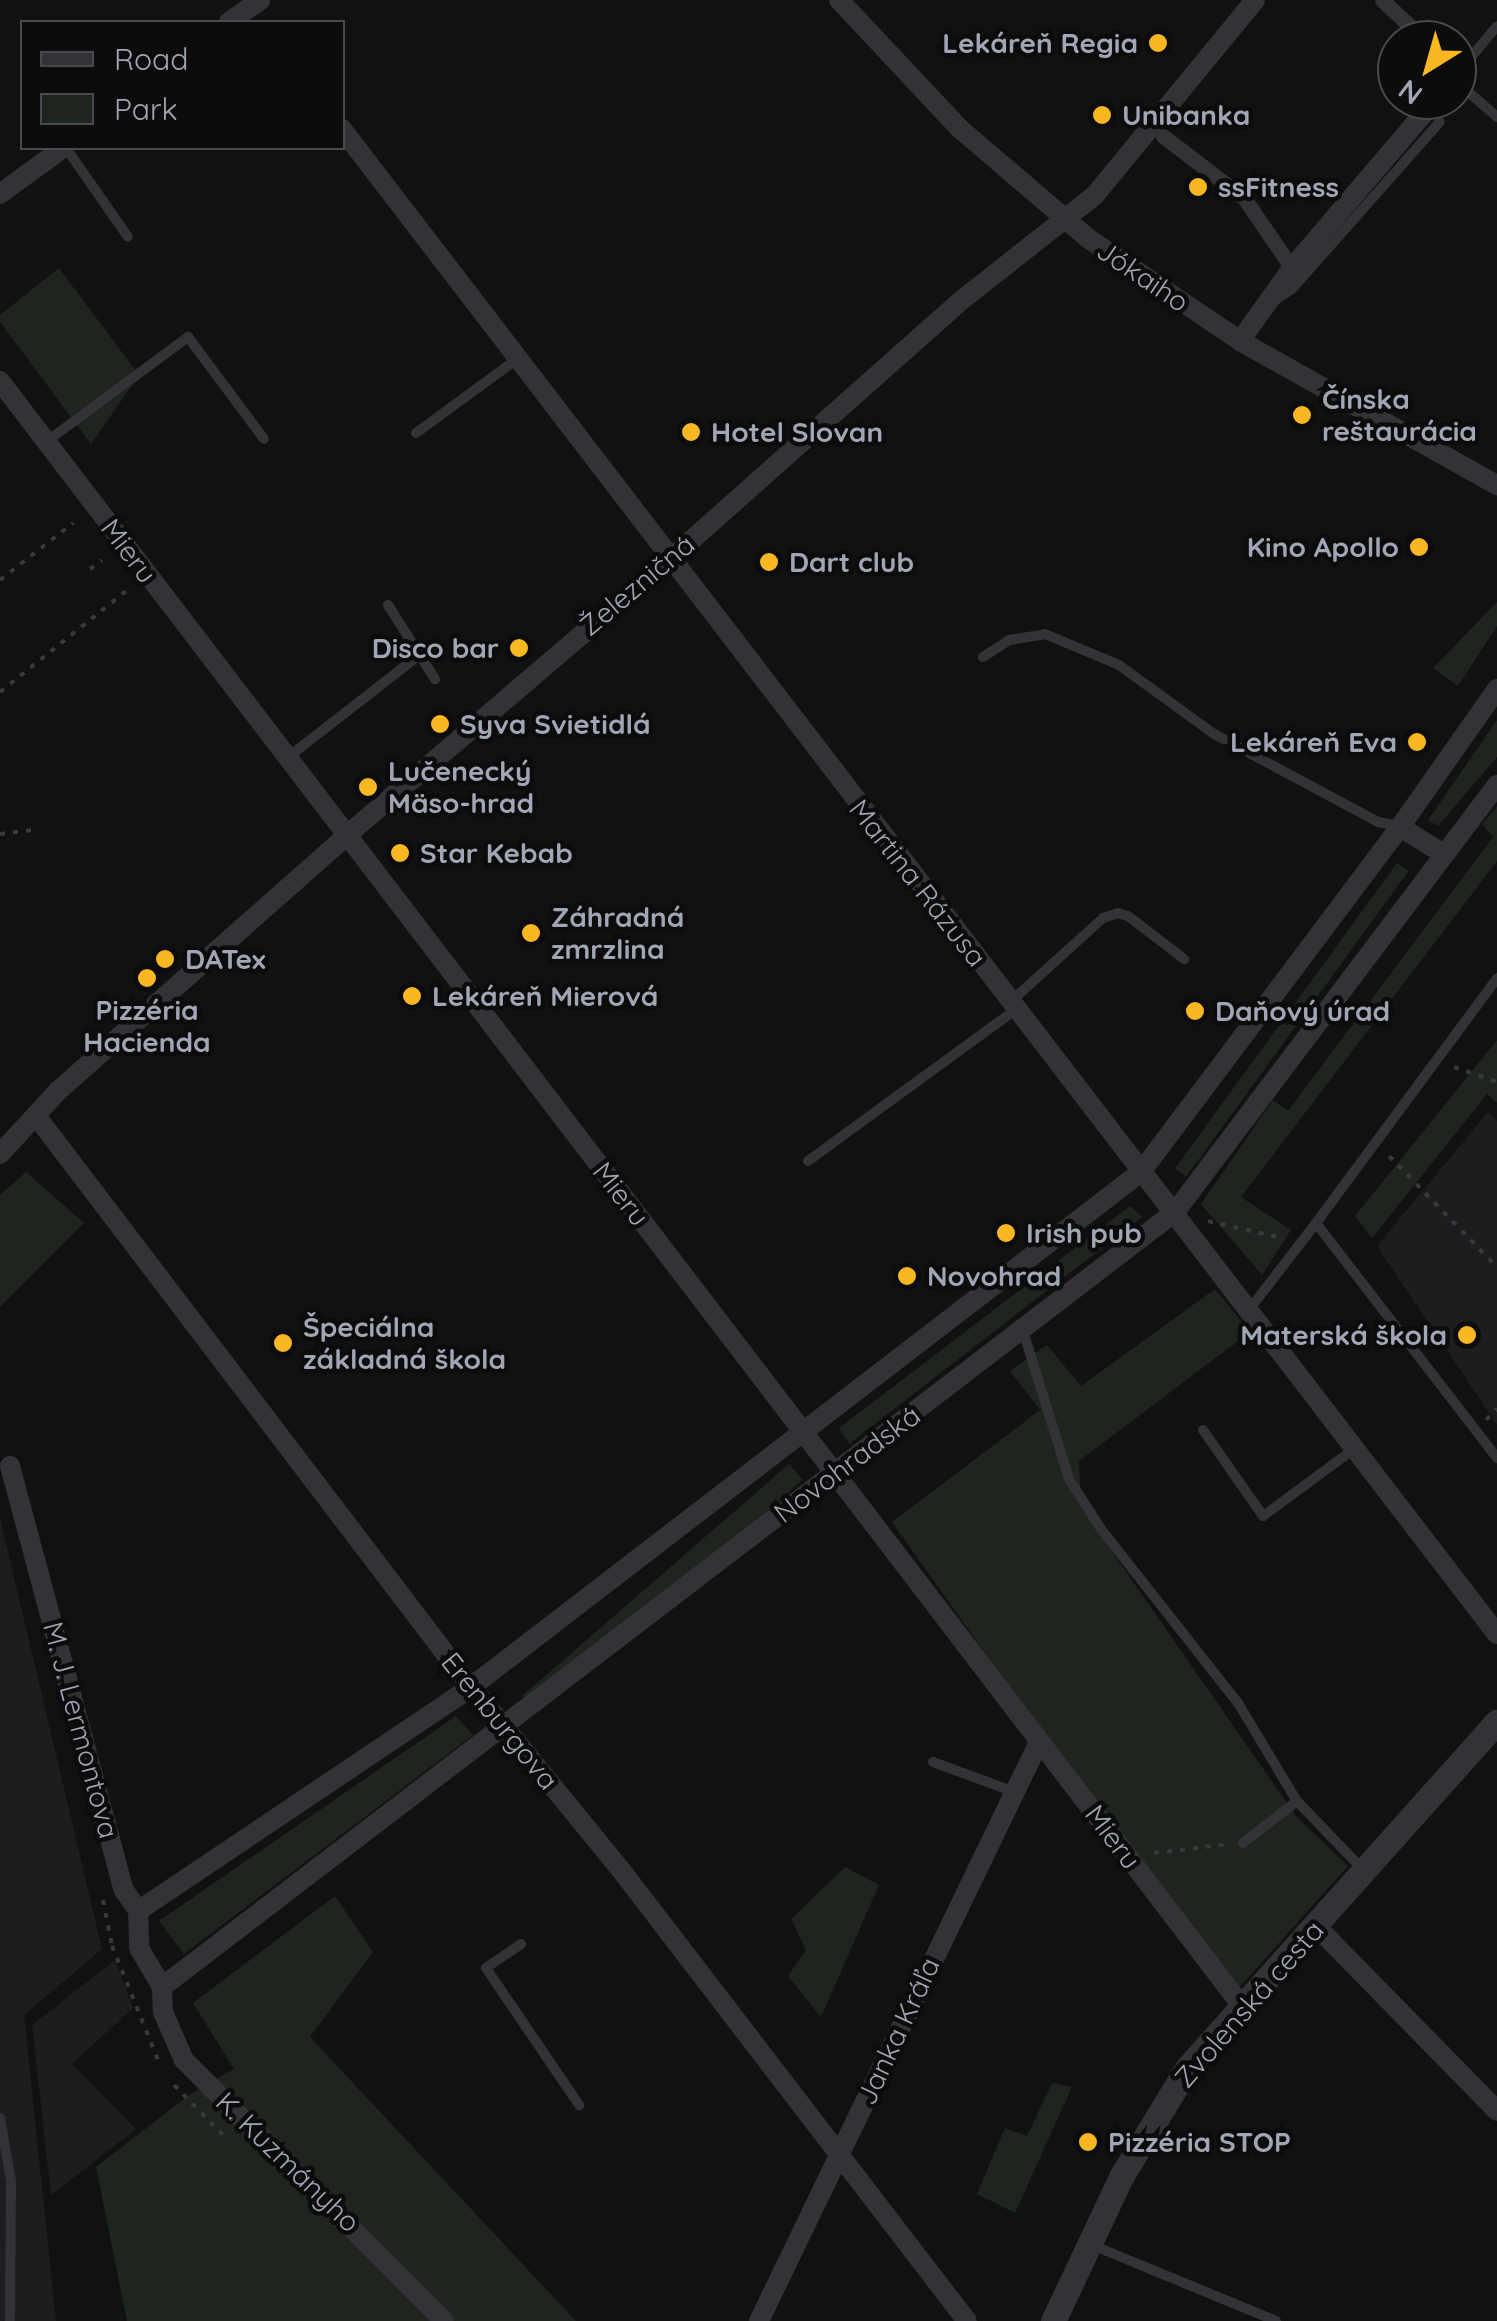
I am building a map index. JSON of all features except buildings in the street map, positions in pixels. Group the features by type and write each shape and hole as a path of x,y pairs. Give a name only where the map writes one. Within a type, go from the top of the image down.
{"street":[{"name":"Jókaiho","path":"839,0 959,128 1062,218 1240,341 1497,486"},
{"name":"Železničná","path":"0,1154 58,1091 346,836 669,560 814,428 1062,218 1096,195 1255,0"},
{"path":"1382,0 1404,20"},
{"path":"232,20 254,7"},
{"path":"1240,341 1292,268 1418,120"},
{"name":"Martina Rázusa","path":"345,134 1497,1634"},
{"path":"1163,136 1244,198 1292,268"},
{"path":"0,194 61,150"},
{"name":"Mieru","path":"0,382 1128,1856 1214,1976 1242,2006"},
{"name":"Novohradská","path":"138,1912 472,1686 1142,1172 1497,689"},
{"name":"Novohradská","path":"162,1987 1175,1212 1442,853 1497,786"},
{"path":"1400,826 1442,853"},
{"name":"Erenburgova","path":"37,1117 504,1729 621,1870 967,2321"},
{"name":"M. J. Lermontova","path":"10,1466 124,1890 138,1912 138,1948 162,1987"},
{"name":"Zvolenská cesta","path":"1053,2321 1156,2114 1188,2068 1497,1722"},
{"name":"Janka Kráľa","path":"759,2321 1039,1742"},
{"path":"1316,1926 1497,2111"},
{"name":"K. Kuzmányho","path":"162,1987 164,2012 184,2060 444,2321"}],"lane":[{"path":"1477,50 1497,26"},
{"path":"1477,99 1497,116"},
{"path":"1264,308 1292,289 1440,122"},
{"path":"65,150 128,237"},
{"path":"46,442 188,336 264,439"},
{"path":"416,433 517,359"},
{"path":"388,604 434,679"},
{"path":"983,656 1009,640 1045,634 1119,665 1214,734 1378,822 1400,826"},
{"path":"287,758 418,656"},
{"path":"808,1161 1012,1006 1103,918 1118,913 1128,916 1184,959"},
{"path":"1249,1310 1497,978"},
{"path":"1316,1223 1497,1458"},
{"path":"1023,1331 1069,1479 1100,1529 1238,1703 1297,1801 1365,1872"},
{"path":"1202,1430 1263,1516 1354,1449"},
{"path":"933,1762 1012,1791"},
{"path":"1244,1843 1297,1801"},
{"path":"521,1944 486,1968 579,2105"},
{"path":"0,2118 11,2181 10,2321"},
{"path":"1091,2245 1271,2320"}],"path":[{"path":"0,580 73,523"},
{"path":"90,569 102,560"},
{"path":"0,692 126,591"},
{"path":"0,834 33,830"},
{"path":"1436,1060 1497,1082"},
{"path":"1375,1142 1497,1267"},
{"path":"1175,1212 1302,1243"},
{"path":"1128,1856 1244,1843"}],"shaded area":[{"name":"Materská škola","path":"1488,1112 1497,1121 1497,1425 1377,1246"},
{"path":"0,1518 102,1949 24,2015 56,2321 0,2321"},
{"path":"115,1960 133,2008 72,2064 136,2129 51,2195 32,2025"}],"green space":[{"path":"59,268 139,375 91,444 0,322 0,315"},
{"path":"1497,602 1497,626 1458,686 1433,668"},
{"path":"1497,720 1497,757 1438,826 1428,820"},
{"path":"1497,806 1497,861 1241,1197 1291,1230 1262,1275 1201,1204 1273,1100 1288,1111 1493,837 1482,824"},
{"path":"1397,863 1408,871 1186,1177 1175,1169"},
{"path":"1497,1040 1497,1103 1487,1094 1372,1238 1355,1216"},
{"path":"26,1172 84,1223 0,1307 0,1195"},
{"path":"1130,1206 1142,1217 849,1444 839,1428"},
{"path":"1215,1289 1250,1332 1079,1461 1081,1507 1296,1816 1348,1866 1230,1998 892,1522 1040,1410 1010,1371 1047,1345 1081,1386"},
{"path":"789,1464 803,1480 536,1711 523,1696"},
{"path":"456,1716 473,1735 184,1954 159,1921"},
{"path":"845,1867 879,1885 821,2017 788,1976 806,1950 791,1919"},
{"path":"335,1896 373,1952 310,2037 576,2321 127,2321 96,2167 189,2095 234,2069 193,2003"},
{"path":"1052,2083 1072,2087 1015,2213 977,2194 1005,2128 1027,2136"}],"place":[{"name":"Lekáreň Regia","path":"1158,43"},
{"name":"Unibanka","path":"1102,115"},
{"name":"ssFitness","path":"1198,187"},
{"name":"Čínska reštaurácia","path":"1302,415"},
{"name":"Hotel Slovan","path":"691,432"},
{"name":"Kino Apollo","path":"1419,547"},
{"name":"Dart club","path":"769,562"},
{"name":"Disco bar","path":"519,648"},
{"name":"Syva Svietidlá","path":"440,724"},
{"name":"Lekáreň Eva","path":"1417,742"},
{"name":"Lučenecký Mäso-hrad","path":"368,787"},
{"name":"Star Kebab","path":"400,853"},
{"name":"Záhradná zmrzlina","path":"531,933"},
{"name":"DATex","path":"165,959"},
{"name":"Pizzéria Hacienda","path":"147,978"},
{"name":"Lekáreň Mierová","path":"412,996"},
{"name":"Daňový úrad","path":"1195,1011"},
{"name":"Irish pub","path":"1006,1233"},
{"name":"Novohrad","path":"907,1276"},
{"name":"Materská škola","path":"1467,1335"},
{"name":"Špeciálna základná škola","path":"283,1343"},
{"name":"Pizzéria STOP","path":"1088,2142"}]}
